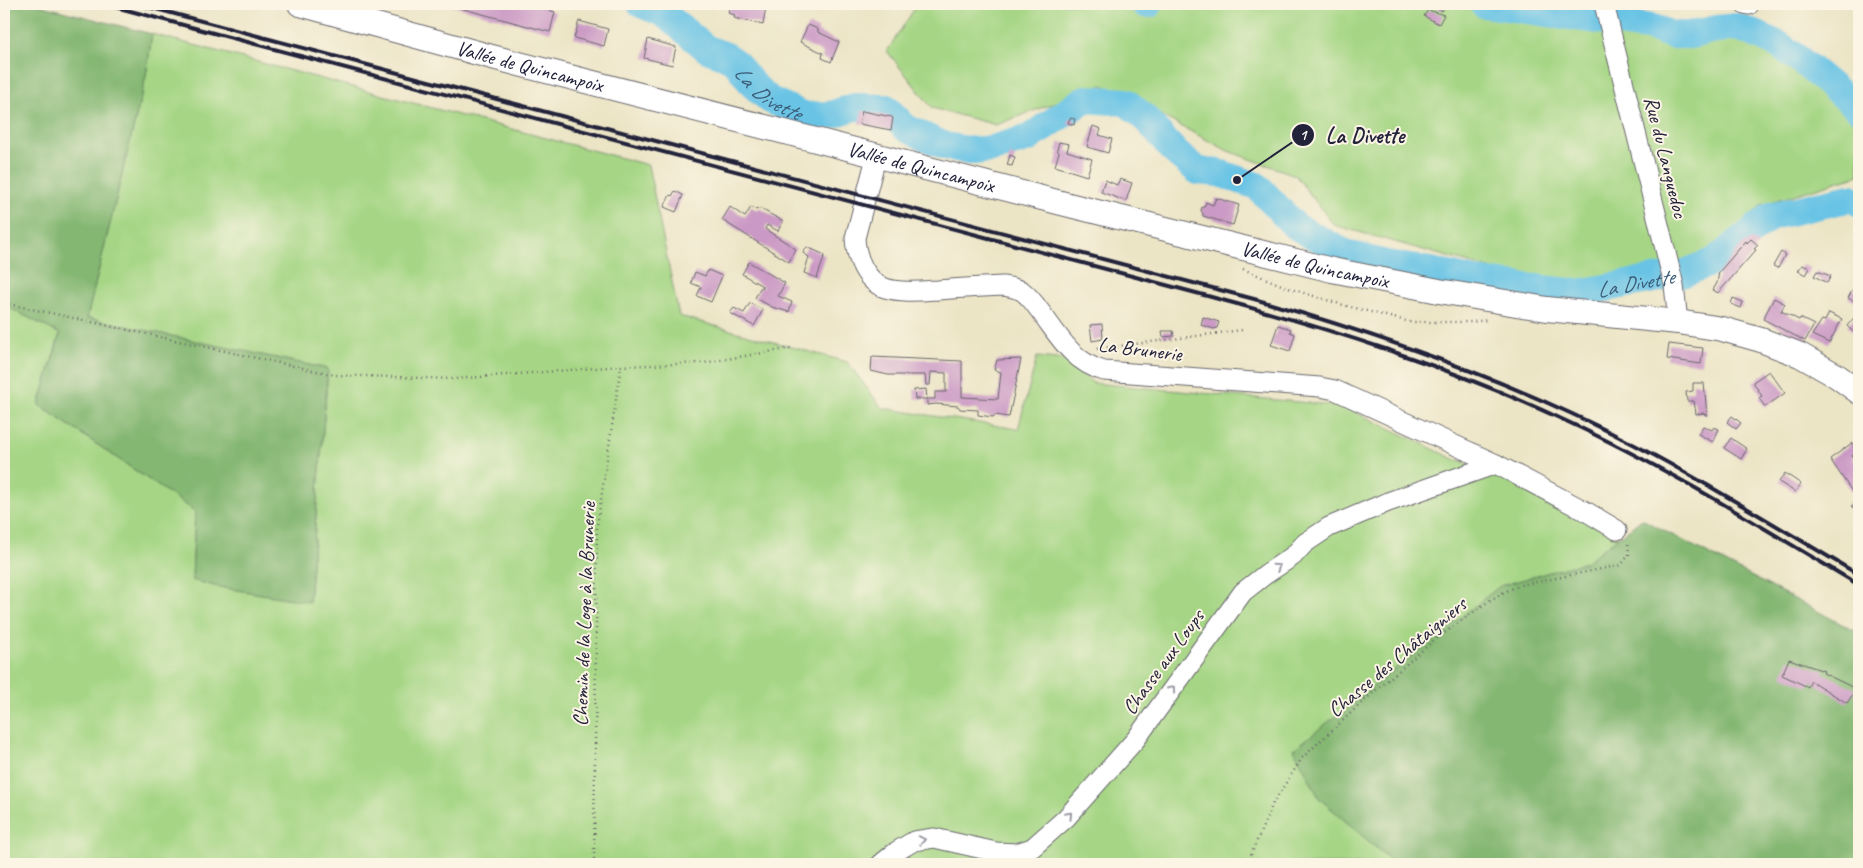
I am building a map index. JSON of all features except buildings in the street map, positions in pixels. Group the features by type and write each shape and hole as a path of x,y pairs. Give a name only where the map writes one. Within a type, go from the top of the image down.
{"main road":[{"name":"Vallée de Quincampoix","path":"300,4 492,57 877,154 1073,206 1332,270 1439,291 1547,309 1711,326 1761,340 1814,363 1859,392"}],"street":[{"name":"Rue du Languedoc","path":"1604,4 1669,263 1674,285 1678,322"},
{"name":"La Brunerie","path":"877,154 855,238 855,248 860,263 867,274 883,287 897,290 921,291 1003,286 1015,288 1024,292 1032,300 1066,346 1077,357 1093,368 1104,371 1320,387 1335,390 1496,464 1617,530"},
{"name":"Chasse aux Loups","path":"881,864 914,841 934,838 996,852 1017,852 1032,848 1066,818 1136,738 1243,592 1293,556 1305,543 1329,527 1388,502 1496,464"}],"path":[{"path":"1239,268 1290,289 1410,322 1471,322 1490,319"},
{"path":"4,303 335,376 454,380 621,366 703,363 792,348"},
{"path":"1096,349 1242,330"},
{"name":"Chemin de la Loge à la Brunerie","path":"594,864 597,526 621,366"},
{"name":"Chasse des Châtaigniers","path":"1247,864 1273,803 1302,758 1367,698 1432,642 1506,591 1521,585 1621,565 1629,555 1630,549 1625,536 1617,530"}],"green space":[{"path":"4,4 35,4 152,34 146,76 87,318 328,369 309,602 219,587 192,580 195,511 39,405 60,334 4,305"},
{"path":"909,4 1562,4 1619,8 1643,29 1758,37 1859,115 1859,175 1761,205 1715,251 1660,279 1548,285 1334,225 1295,175 1228,151 1103,85 996,125 932,108 887,51 915,8"},
{"path":"152,34 648,165 679,316 847,362 882,408 1018,429 1037,357 1066,360 1093,383 1331,405 1351,410 1454,459 1503,475 1619,537 1586,562 1500,586 1319,798 1395,864 4,864 4,305 60,333 39,405 195,511 192,580 219,587 309,601 328,369 87,318 146,76"},
{"path":"1642,519 1859,633 1859,864 1395,864 1319,798 1294,749 1500,586 1586,562"}],"waterway":[{"name":"La Divette","path":"641,4 663,13 707,49 726,56 737,64 753,85 770,100 806,116 830,115 854,107 886,108 906,128 945,146 973,151 992,149 1029,138 1085,99 1126,102 1144,117 1176,153 1198,171 1219,173 1257,186 1295,226 1347,254 1387,264 1475,281 1578,293 1682,274 1715,261 1771,216 1851,198 1859,203"},
{"name":"La Divette","path":"1484,4 1653,28 1672,35 1691,35 1716,29 1737,27 1779,45 1859,109"}],"railway":[{"path":"104,4 1200,294 1386,349 1522,401 1604,439 1715,499 1859,585"},
{"path":"137,4 1254,299 1375,336 1454,364 1532,396 1607,431 1716,490 1859,575"}],"place":[{"name":"La Divette","path":"1237,180"}]}
